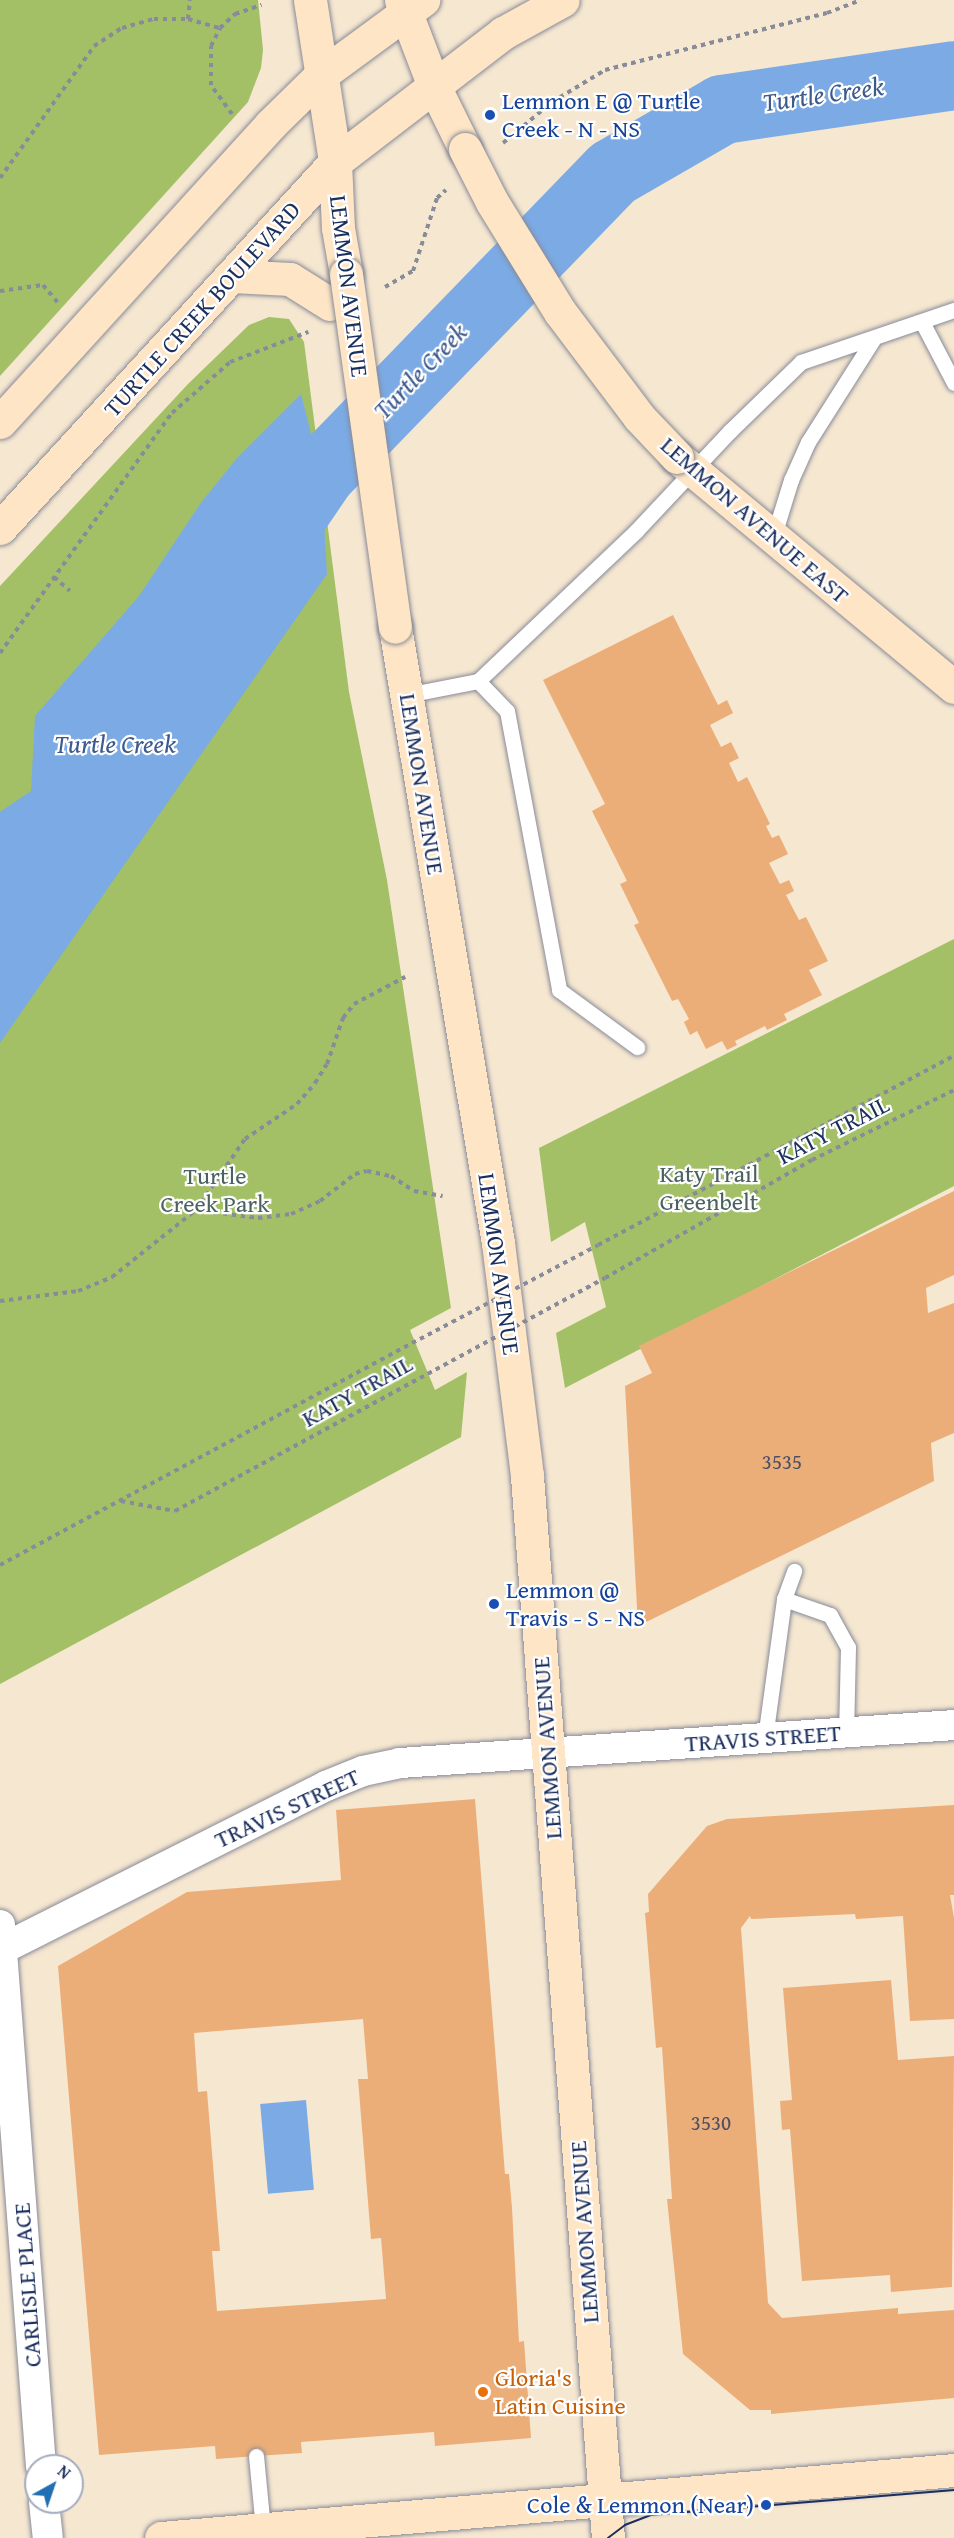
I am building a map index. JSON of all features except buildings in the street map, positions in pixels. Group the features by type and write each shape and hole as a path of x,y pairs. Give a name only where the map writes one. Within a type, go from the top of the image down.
{"main road":[{"name":"LEMMON AVENUE","path":"310,0 335,162 338,228 395,627 498,1243 527,1476 608,2538"},
{"name":"TURTLE CREEK BOULEVARD","path":"0,528 335,162 433,84 503,33 563,0"},
{"path":"0,422 270,125 321,75 410,4 433,84 481,149"},
{"name":"LEMMON AVENUE EAST","path":"481,149 492,202 560,312 639,417 684,464 954,687"},
{"path":"232,276 290,279 330,304 353,328"},
{"path":"161,2538 246,2533 954,2470"}],"street":[{"name":"TRAVIS STREET","path":"1,1937 315,1791 363,1771 400,1763 954,1725"},
{"name":"CARLISLE PLACE","path":"1,1937 40,2454"},
{"path":"45,2514 48,2538"}],"lane":[{"path":"407,695 478,681 636,531 684,464 801,362 954,310"},
{"path":"922,322 954,383"},
{"path":"773,538 791,480 808,442 874,338"},
{"path":"478,681 507,711 559,990 637,1047"},
{"path":"765,1738 784,1599 794,1571"},
{"path":"784,1599 830,1615 848,1647 846,1733"},
{"path":"246,2533 256,2456"}],"path":[{"path":"188,19 190,0"},
{"path":"481,149 604,70 827,13 861,0"},
{"path":"235,117 220,103 211,85 211,46 220,28 235,14 261,5"},
{"path":"0,178 94,46 122,28 144,22 188,19 220,28"},
{"path":"400,278 413,271 437,198 454,184"},
{"path":"0,291 43,285 60,304"},
{"path":"0,653 109,505 172,413 230,362 297,339"},
{"path":"54,577 70,591"},
{"path":"0,1301 97,1286 196,1210 245,1139 280,1117 315,1083 327,1064 343,1018 354,1004 405,977"},
{"path":"0,1565 954,1056"},
{"name":"KATY TRAIL","path":"120,1501 175,1511 605,1278 812,1160 954,1089"},
{"path":"196,1210 258,1218 291,1214 320,1201 355,1174 367,1171 391,1176 414,1191 443,1196"}],"green space":[{"path":"0,0 258,0 263,50 261,68 248,102 0,376"},
{"name":"Turtle Creek Park","path":"269,317 289,319 304,342 349,692 387,880 451,1308 410,1330 435,1390 467,1372 461,1437 0,1684 0,586 188,384 249,325"},
{"name":"Katy Trail Greenbelt","path":"954,939 954,1186 565,1388 556,1333 606,1307 585,1222 551,1242 539,1148"}],"water":[{"name":"Turtle Creek","path":"301,394 321,473 327,574 0,1043 0,812 31,791 35,716 139,596 200,504 237,458"},
{"path":"306,2100 314,2190 268,2194 260,2104"}],"waterway":[{"name":"Turtle Creek","path":"268,551 321,473 613,172 722,109 954,75"}],"tram line":[{"path":"608,2538 625,2525 651,2515 954,2490"}],"place":[{"name":"Lemmon E @ Turtle Creek - N - NS","path":"490,115"},
{"name":"Lemmon @ Travis - S - NS","path":"494,1604"},
{"name":"Gloria's Latin Cuisine","path":"483,2392"},
{"name":"Cole & Lemmon (Near)","path":"766,2505"}]}
